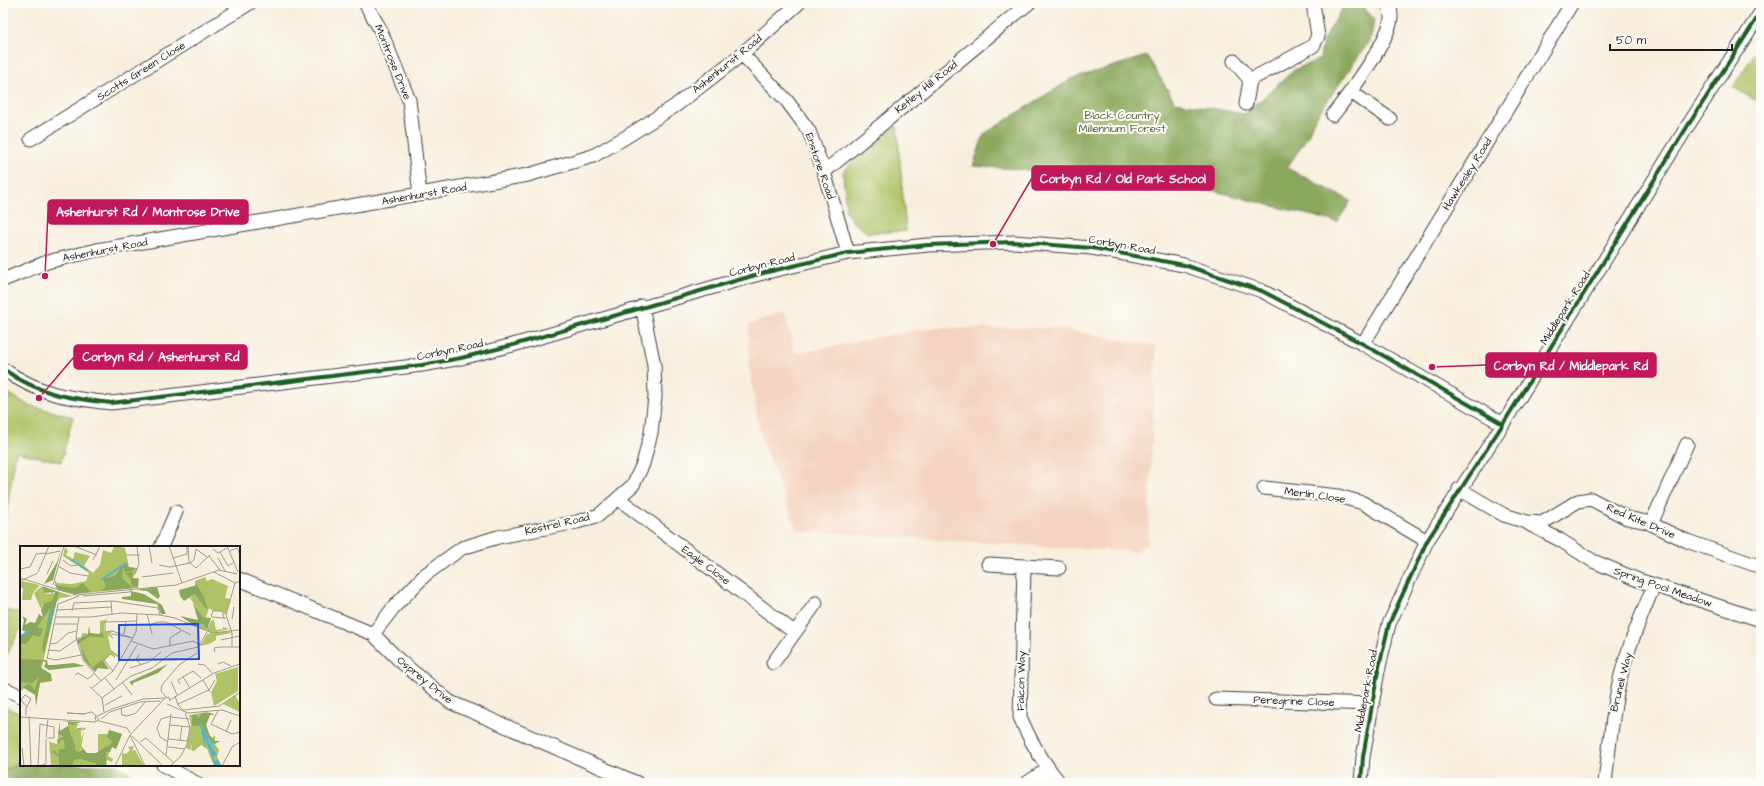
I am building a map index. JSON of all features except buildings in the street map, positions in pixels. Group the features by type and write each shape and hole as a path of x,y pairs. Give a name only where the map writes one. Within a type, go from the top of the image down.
{"street":[{"name":"Scotts Green Close","path":"31,138 250,3"},
{"name":"Montrose Drive","path":"366,3 380,28 410,100 420,195"},
{"name":"Ashenhurst Road","path":"3,280 47,262 97,250 296,214 420,195 528,175 593,156 675,106 742,54 799,3"},
{"name":"Ketley Hill Road","path":"824,172 1029,3"},
{"path":"1250,80 1313,46 1318,36 1313,3"},
{"path":"1333,115 1351,92 1380,45 1390,24 1391,15 1388,3"},
{"name":"Hawkesley Road","path":"1363,344 1572,3"},
{"name":"Middlepark Road","path":"1362,783 1363,757 1389,624 1427,541 1459,489 1503,424 1687,127 1761,12"},
{"name":"Enstone Road","path":"742,54 787,101 810,131 848,253"},
{"path":"1234,61 1250,80 1246,104"},
{"path":"1351,92 1390,119"},
{"name":"Corbyn Road","path":"3,369 19,380 40,391 111,403 422,365 513,345 642,306 759,274 848,253 928,245 1014,242 1092,248 1184,265 1262,291 1363,344 1503,424"},
{"name":"Kestrel Road","path":"373,634 394,607 426,574 462,548 498,537 577,522 599,515 619,499 633,485 643,464 651,433 655,397 654,365 642,306"},
{"path":"1651,524 1687,444"},
{"name":"Merlin Close","path":"1264,488 1338,496 1363,503 1427,541"},
{"name":"Red Kite Drive","path":"1459,489 1504,515 1527,522 1542,524 1578,501 1591,499 1627,518 1651,524 1687,541 1761,567"},
{"name":"Eagle Close","path":"619,499 794,632"},
{"path":"161,546 176,512"},
{"name":"Spring Pool Meadow","path":"1527,522 1560,540 1592,561 1654,585 1761,620"},
{"path":"988,564 1059,568"},
{"name":"Falcon Way","path":"1024,567 1020,717 1028,736 1048,769 1060,783"},
{"name":"Osprey Drive","path":"240,579 373,634 400,661 450,702 637,783"},
{"name":"Brunell Way","path":"1605,783 1612,721 1620,682 1634,632 1654,585"},
{"path":"773,663 816,603"},
{"path":"3,688 20,696"},
{"name":"Peregrine Close","path":"1216,699 1373,704"},
{"path":"165,766 196,783"},
{"path":"1027,783 1048,769"}],"shaded area":[{"path":"785,313 795,354 924,328 1056,328 1156,346 1148,544 1135,552 797,531 761,439 749,365 748,325"}],"green space":[{"name":"Black Country Millennium Forest","path":"1360,3 1374,19 1371,39 1313,122 1309,134 1287,168 1351,201 1337,222 1171,180 973,166 984,134 1071,79 1147,56 1175,102 1245,114 1294,70 1320,59 1323,40 1344,5"},
{"path":"1759,46 1761,47 1761,104 1733,87"},
{"path":"897,126 906,231 867,233 852,221 846,211 843,172 865,149"},
{"path":"3,390 28,405 73,417 61,462 16,452 3,534"},
{"path":"3,610 20,613 20,630 3,662"},
{"path":"3,706 20,714 20,762 3,771"},
{"path":"20,762 20,766 119,766 147,783 3,783 3,771"}],"cycle path":[{"path":"1361,783 1363,757 1378,671 1389,624 1427,541 1503,424 1687,127 1761,12"},
{"path":"3,369 16,378 42,390 68,397 111,403 422,365 461,358 513,345 759,274 848,253 928,245 1014,242 1092,248 1184,265 1262,291 1363,344 1503,424"}],"place":[{"name":"Corbyn Rd / Old Park School","path":"993,244"},
{"name":"Ashenhurst Rd / Montrose Drive","path":"45,276"},
{"name":"Corbyn Rd / Middlepark Rd","path":"1432,367"},
{"name":"Corbyn Rd / Ashenhurst Rd","path":"39,398"}]}
